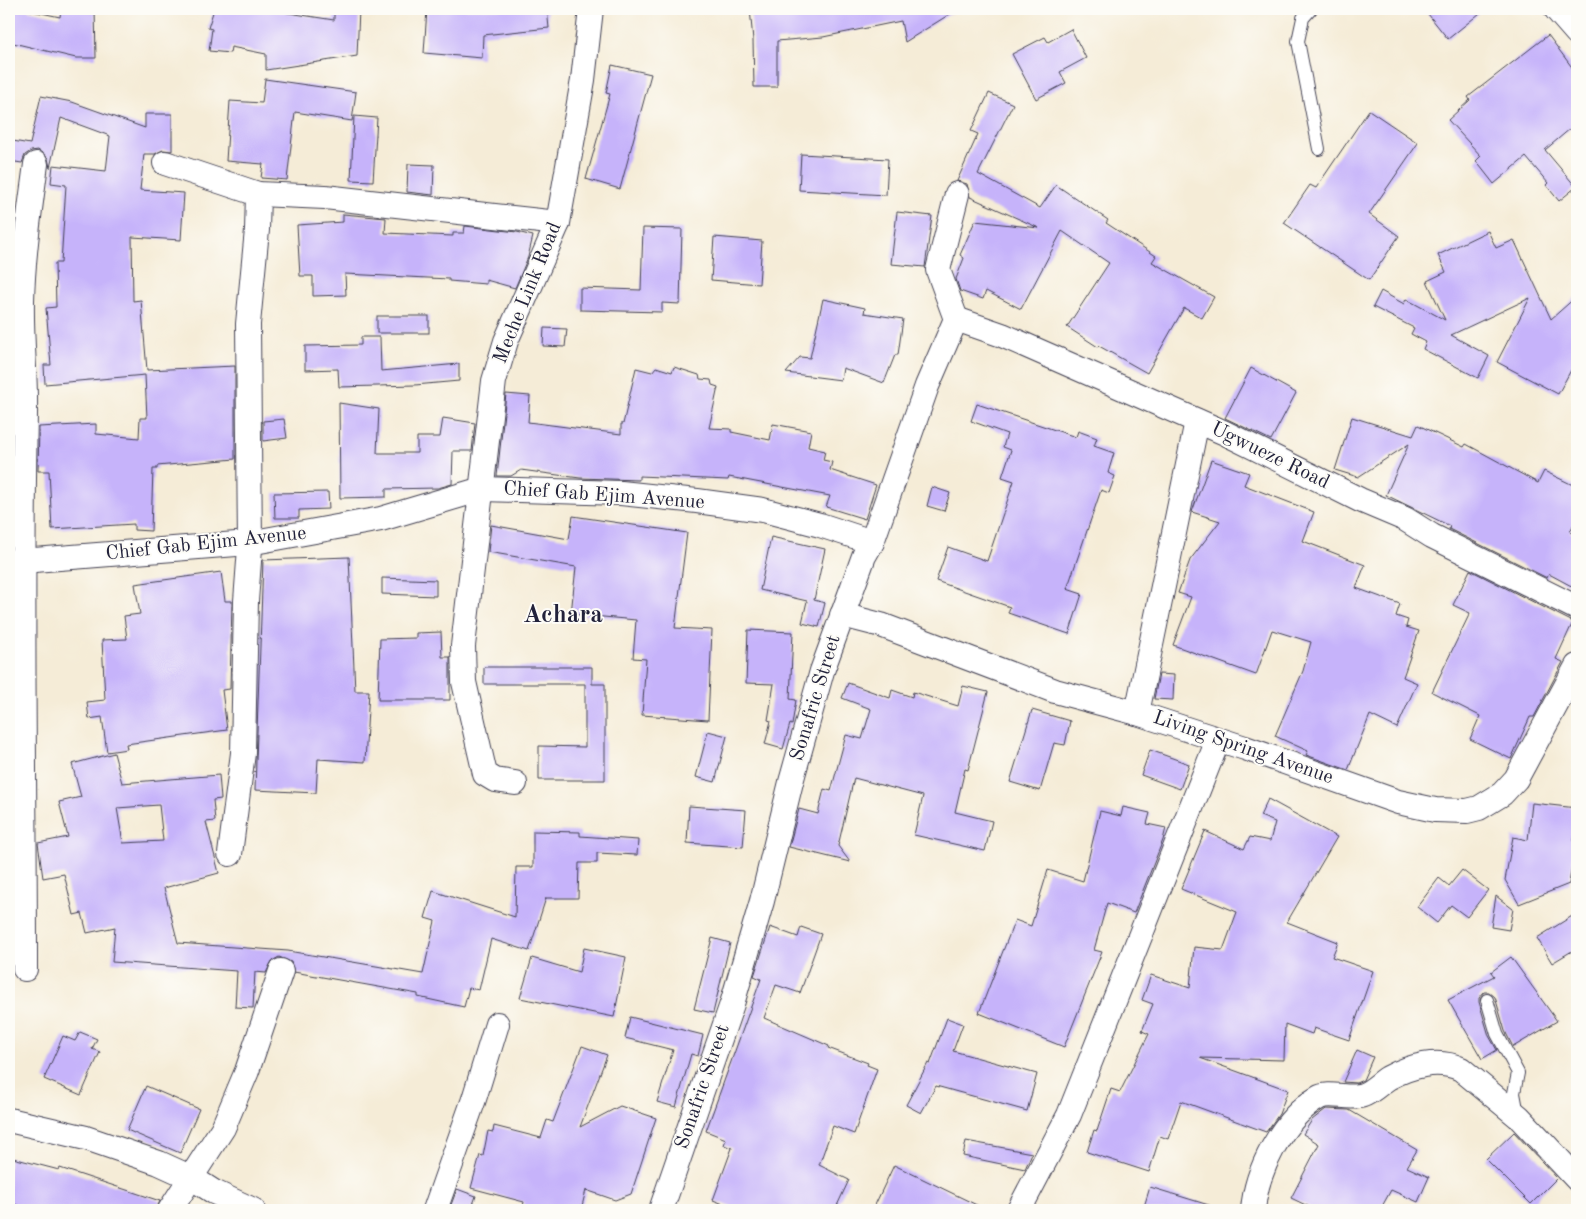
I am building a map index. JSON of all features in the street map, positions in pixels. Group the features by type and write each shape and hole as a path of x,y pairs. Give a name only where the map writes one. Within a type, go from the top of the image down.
{"street":[{"name":"Meche Link Road","path":"515,783 495,780 485,774 464,682 463,646 494,381 506,341 558,223 583,80 591,9"},
{"path":"1556,9 1577,33"},
{"path":"165,163 258,194 334,198 558,223"},
{"path":"25,968 26,845 22,607 16,562 25,387 22,292 36,164"},
{"path":"230,854 243,753 249,543 248,324 257,230 258,194"},
{"path":"956,320 938,270 957,194"},
{"name":"Ugwueze Road","path":"956,320 1002,335 1197,421 1406,519 1432,536 1577,608"},
{"name":"Sonafric Street","path":"661,1210 732,1004 762,901 791,782 822,671 842,615 872,542 927,386 956,320"},
{"path":"1137,713 1197,421"},
{"name":"Chief Gab Ejim Avenue","path":"16,562 249,543 381,519 482,488 621,493 726,505 792,518 872,542"},
{"name":"Living Spring Avenue","path":"842,615 881,625 1055,691 1137,713 1398,802 1435,810 1467,812 1479,808 1502,794 1516,779 1577,666"},
{"path":"1019,1210 1069,1115 1218,740"},
{"path":"170,1210 213,1146 234,1103 266,1021 281,971"},
{"path":"435,1210 474,1099 497,1024"},
{"path":"1253,1210 1257,1180 1274,1145 1287,1127 1318,1097 1363,1095 1397,1074 1434,1063 1452,1064 1461,1069 1519,1117 1577,1179"},
{"path":"9,1120 86,1138 159,1163 253,1210"}],"lane":[{"path":"1310,9 1302,18 1298,41 1319,149"},
{"path":"1487,1000 1497,1034 1518,1073 1514,1093 1519,1117"}],"building":[{"path":"9,9 23,9 60,17 61,9 95,9 96,58 76,58 9,42"},
{"path":"214,9 263,9 334,20 334,9 359,9 357,56 266,70 266,54 231,47 230,53 209,51 212,29 208,28"},
{"path":"427,9 547,9 549,28 483,35 482,58 424,53"},
{"path":"750,9 958,9 905,42 901,21 823,37 777,41 777,87 754,87"},
{"path":"1424,9 1485,9 1448,39"},
{"path":"1071,29 1086,58 1060,72 1066,83 1036,99 1012,54 1045,37 1048,42"},
{"path":"1548,35 1577,74 1577,123 1545,150 1576,187 1559,201 1546,185 1548,183 1526,157 1494,184 1476,161 1481,156 1448,120 1470,100 1468,97"},
{"path":"612,65 651,74 620,189 586,179 610,94 606,93"},
{"path":"265,79 356,92 352,121 295,112 287,180 261,178 263,164 226,161 230,101 262,103"},
{"path":"989,93 1013,104 978,174 1040,208 1056,185 1108,220 1106,223 1156,256 1152,262 1214,297 1202,318 1184,308 1147,373 1098,347 1067,327 1109,263 1062,231 1021,309 986,291 983,299 960,291 956,279 964,258 960,255 975,221 1039,228 970,197 967,184 957,181 978,134 971,131"},
{"path":"41,96 72,102 145,128 145,114 172,114 172,151 163,150 155,154 144,154 140,190 184,193 181,240 132,237 133,301 141,300 147,370 235,366 235,459 157,466 157,469 153,469 151,531 134,530 134,524 52,529 49,471 38,471 39,427 96,424 96,434 139,438 140,418 147,418 145,375 45,384 44,365 51,365 46,308 56,307 55,263 61,263 66,185 51,183 53,165 106,171 110,136 61,118 50,168 48,158 38,150 31,151 25,155 22,163 9,161 13,141 30,144"},
{"path":"1369,110 1418,143 1369,214 1399,236 1369,280 1284,223 1310,185 1316,188"},
{"path":"354,116 377,118 373,181 351,180"},
{"path":"801,154 888,159 886,195 799,190"},
{"path":"408,164 434,165 433,195 407,192"},
{"path":"897,212 932,216 925,267 891,264"},
{"path":"343,214 386,218 385,233 453,236 453,233 464,233 465,226 517,232 533,236 528,257 515,288 486,280 486,284 449,281 449,279 345,274 346,295 313,296 313,276 300,276 297,225 343,222"},
{"path":"643,228 682,229 680,304 662,303 662,312 580,310 580,288 641,290"},
{"path":"1488,231 1496,248 1514,240 1551,319 1577,296 1577,374 1571,370 1558,394 1497,362 1530,298 1451,335 1489,356 1478,378 1423,349 1426,342 1411,334 1414,328 1373,307 1381,291 1404,304 1406,299 1445,320 1427,281 1446,272 1438,255"},
{"path":"714,237 762,241 759,284 711,280"},
{"path":"823,299 865,308 864,313 903,319 898,355 895,355 884,383 843,368 841,380 786,373 800,357 810,358"},
{"path":"377,316 429,316 429,333 377,333"},
{"path":"544,328 567,329 565,347 543,346"},
{"path":"361,337 380,337 381,371 459,364 459,381 415,385 339,387 338,369 305,370 305,346 361,345"},
{"path":"656,367 672,372 674,367 699,375 700,379 711,380 712,385 718,387 709,428 731,429 731,432 770,440 773,424 811,431 808,447 825,451 823,460 832,462 830,470 876,485 865,519 826,507 830,496 729,477 728,480 639,476 639,480 580,478 521,470 511,476 497,476 506,394 530,396 528,422 621,434 621,424 623,424 636,368 652,372"},
{"path":"1251,368 1296,393 1271,440 1225,418"},
{"path":"339,403 379,409 377,453 417,453 417,437 440,437 443,418 475,423 472,451 453,451 452,484 438,488 386,489 386,497 340,498"},
{"path":"977,404 1076,437 1078,431 1097,438 1094,446 1114,453 1108,473 1115,476 1109,493 1101,490 1067,589 1082,594 1069,634 1008,613 1010,607 936,581 948,547 987,561 1014,481 1002,477 1011,450 1003,447 1007,434 971,421"},
{"path":"1352,417 1413,436 1418,425 1464,447 1466,444 1538,483 1544,471 1577,487 1577,517 1570,532 1577,536 1577,589 1549,574 1547,578 1449,529 1450,526 1386,495 1409,444 1358,477 1335,470"},
{"path":"284,419 287,438 263,441 263,421"},
{"path":"1211,460 1249,473 1244,485 1314,512 1303,541 1365,565 1356,588 1400,604 1396,616 1408,620 1406,627 1419,631 1403,677 1417,683 1397,728 1370,715 1348,770 1306,755 1308,751 1275,736 1303,671 1311,642 1272,630 1256,675 1173,645 1191,597 1178,593 1190,560 1220,521 1192,512"},
{"path":"932,487 950,493 944,511 927,506"},
{"path":"328,492 329,509 299,510 299,518 275,518 274,493"},
{"path":"573,516 687,533 675,628 712,630 708,720 642,715 646,659 633,658 636,620 571,614 576,567 488,552 491,525 569,539"},
{"path":"771,537 825,549 814,600 825,603 819,627 802,623 807,601 760,590"},
{"path":"349,557 355,691 369,691 365,762 318,759 316,793 255,790 263,560"},
{"path":"1470,570 1573,622 1556,659 1563,662 1534,717 1530,717 1511,759 1470,739 1480,716 1432,692 1470,613 1453,605"},
{"path":"221,572 225,601 232,601 230,689 222,690 227,730 126,744 127,749 107,752 102,717 89,719 87,702 105,700 102,640 127,639 124,616 140,614 135,584"},
{"path":"382,578 436,580 436,596 382,594"},
{"path":"748,630 793,632 790,699 796,700 792,725 790,724 783,749 765,744 771,721 768,720 774,684 746,683"},
{"path":"441,632 442,657 450,657 450,700 378,700 380,639 416,638 416,633"},
{"path":"484,667 592,667 592,684 605,684 605,780 539,780 539,746 585,747 585,684 484,684"},
{"path":"1159,674 1174,675 1173,700 1154,699"},
{"path":"848,683 890,698 892,690 912,697 913,692 958,706 963,686 988,692 968,770 965,769 955,812 992,821 985,851 914,835 923,796 854,778 838,846 850,862 789,847 799,809 818,814 824,789 831,791 846,735 862,739 871,709 842,698"},
{"path":"1032,710 1070,721 1065,745 1054,743 1040,791 1010,782"},
{"path":"708,731 727,736 715,782 696,777"},
{"path":"1150,750 1189,764 1180,789 1141,775"},
{"path":"114,753 122,783 219,775 221,799 213,800 215,821 206,822 219,873 164,888 178,943 288,951 423,974 435,921 425,918 433,891 515,917 516,867 533,867 533,831 580,832 580,836 638,840 637,855 597,853 597,863 579,863 578,898 546,898 529,951 491,939 479,990 469,988 464,1007 418,997 418,994 294,972 291,962 279,957 272,961 266,973 255,972 253,1008 235,1007 237,971 112,962 115,927 87,933 82,913 74,915 64,874 43,878 38,843 68,837 59,802 81,797 72,764","holes":["159,805 163,841 123,843 117,808"]},
{"path":"1268,799 1337,837 1287,922 1338,942 1332,957 1373,971 1349,1040 1314,1028 1312,1034 1285,1024 1284,1060 1200,1058 1288,1090 1279,1114 1266,1132 1181,1101 1168,1139 1160,1136 1149,1172 1087,1152 1094,1130 1097,1131 1111,1089 1120,1092 1149,1034 1142,1031 1153,1004 1142,1000 1151,975 1190,988 1194,947 1223,950 1237,912 1181,889 1205,831 1244,849 1250,837 1270,841 1275,822 1260,816"},
{"path":"1532,803 1577,808 1574,841 1576,841 1569,884 1519,904 1505,880 1513,837 1528,840"},
{"path":"689,806 746,810 743,847 687,843"},
{"path":"1123,807 1150,813 1147,824 1166,828 1134,913 1107,903 1094,950 1102,952 1064,1047 979,1013 1015,920 1031,926 1048,870 1083,881 1100,811 1121,816"},
{"path":"1462,870 1488,890 1467,917 1451,905 1437,923 1417,907 1439,878 1449,886"},
{"path":"1496,896 1513,909 1509,930 1491,927"},
{"path":"1577,913 1577,948 1552,963 1537,938"},
{"path":"770,927 798,937 801,927 821,934 800,993 776,985 764,1018 829,1046 828,1048 868,1063 867,1065 877,1069 854,1134 833,1126 819,1165 849,1180 835,1210 739,1210 713,1200 732,1148 724,1145 726,1139 706,1131 761,979 754,976"},
{"path":"712,938 730,943 713,1013 694,1009"},
{"path":"584,948 626,957 614,1017 520,998 532,958 579,972"},
{"path":"1511,957 1557,1021 1513,1047 1505,1031 1495,997 1489,992 1484,992 1479,998 1479,1002 1489,1036 1497,1050 1482,1059 1448,1000 1494,976 1491,972"},
{"path":"630,1017 703,1035 698,1056 691,1054 676,1107 657,1102 673,1050 625,1038"},
{"path":"947,1018 963,1024 953,1051 1037,1074 1027,1111 936,1086 921,1113 906,1105 928,1063 930,1064"},
{"path":"80,1032 97,1039 92,1049 100,1052 81,1095 44,1079 63,1036 75,1041"},
{"path":"582,1046 607,1055 580,1127 620,1106 656,1118 631,1194 615,1200 586,1190 581,1210 522,1210 524,1202 471,1188 480,1155 483,1156 488,1131 493,1132 494,1126 541,1138 547,1120 553,1122"},
{"path":"1357,1050 1373,1057 1363,1080 1356,1083 1343,1082"},
{"path":"146,1086 199,1109 180,1153 127,1130"},
{"path":"1326,1109 1349,1110 1417,1150 1407,1167 1429,1177 1418,1202 1391,1190 1380,1210 1316,1210 1291,1198 1319,1144 1303,1134 1312,1120"},
{"path":"1514,1132 1557,1178 1531,1204 1486,1159"},
{"path":"966,1141 1032,1153 1025,1169 963,1156"},
{"path":"9,1157 59,1170 60,1168 160,1201 156,1210 36,1210 9,1203"},
{"path":"894,1165 987,1210 885,1210 875,1205"},
{"path":"1150,1187 1212,1206 1212,1210 1143,1210"},
{"path":"457,1189 476,1196 471,1210 449,1210"}],"district":[{"name":"Achara","path":"563,615"}]}
